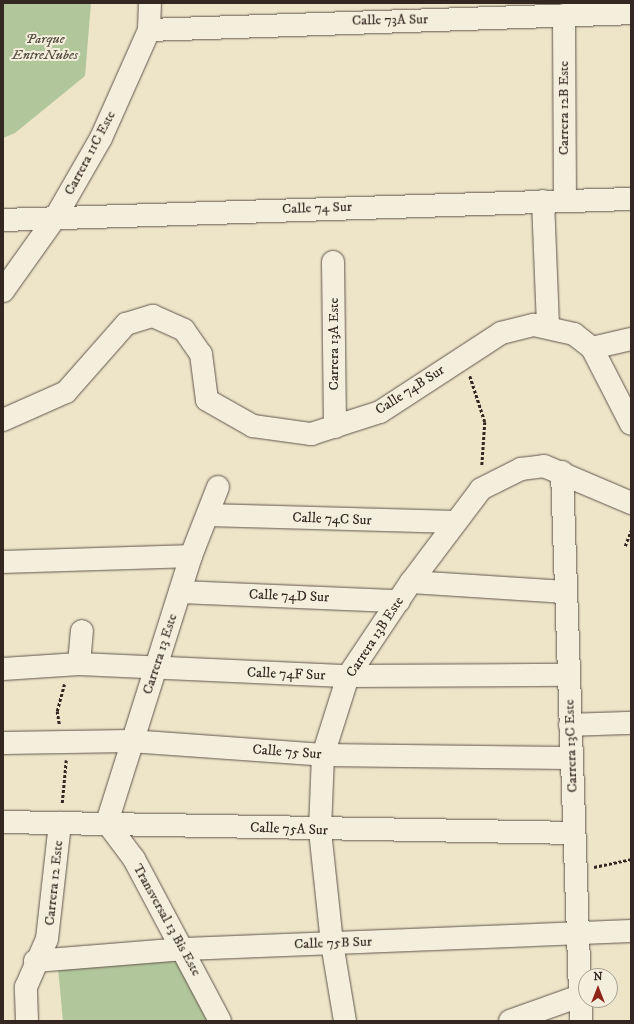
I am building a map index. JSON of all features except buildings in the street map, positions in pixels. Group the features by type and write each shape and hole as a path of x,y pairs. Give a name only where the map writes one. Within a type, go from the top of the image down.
{"street":[{"name":"Carrera 11C Este","path":"3,291 55,218 101,138 149,30 150,3"},
{"name":"Calle 73A Sur","path":"149,30 564,15 597,9 631,13"},
{"name":"Carrera 12B Este","path":"564,15 565,200"},
{"name":"Calle 74 Sur","path":"3,220 565,200 631,199"},
{"path":"543,201 548,326"},
{"name":"Carrera 13A Este","path":"333,262 335,427"},
{"name":"Calle 74B Sur","path":"3,420 66,392 126,324 153,316 184,330 201,354 207,400 253,426 311,434 380,412 464,355 501,333 534,325 548,326 574,334 592,348 631,424"},
{"path":"592,348 631,339"},
{"path":"481,489 521,469 544,466 562,472 631,503"},
{"name":"Carrera 13C Este","path":"562,472 579,968"},
{"name":"Carrera 13 Este","path":"107,823 130,741 156,670 191,556 209,515 218,487"},
{"name":"Carrera 13B Este","path":"345,1021 332,943 320,830 323,755 348,676 411,582 454,522 481,489"},
{"name":"Calle 74C Sur","path":"209,515 454,522"},
{"path":"3,562 191,556"},
{"path":"411,582 566,592"},
{"name":"Calle 74D Sur","path":"180,592 399,601"},
{"path":"74,665 82,631"},
{"name":"Calle 74F Sur","path":"3,669 74,665 123,665 156,670 348,676 569,675"},
{"path":"570,725 631,723"},
{"name":"Calle 75 Sur","path":"3,743 64,734 130,741 323,755 572,758"},
{"name":"Calle 75A Sur","path":"3,822 107,823 320,830 574,833"},
{"name":"Carrera 12 Este","path":"28,1021 26,987 34,961 47,939 60,823"},
{"name":"Transversal 13 Bis Este","path":"107,823 134,859 185,949 220,1021"},
{"name":"Calle 75B Sur","path":"34,961 185,949 631,931"},
{"path":"510,1021 578,997"},
{"name":"Carrera 13C Este","path":"580,1008 581,1021"}],"path":[{"path":"464,355 485,422 481,489"},
{"path":"625,546 631,530"},
{"name":"Carrera 12 Este","path":"60,823 64,734 57,711 74,665"},
{"path":"576,871 631,858"}],"green space":[{"name":"Parque EntreNubes","path":"3,3 91,3 85,76 15,133 3,138"},
{"path":"179,958 210,1021 63,1021 58,968"}]}
